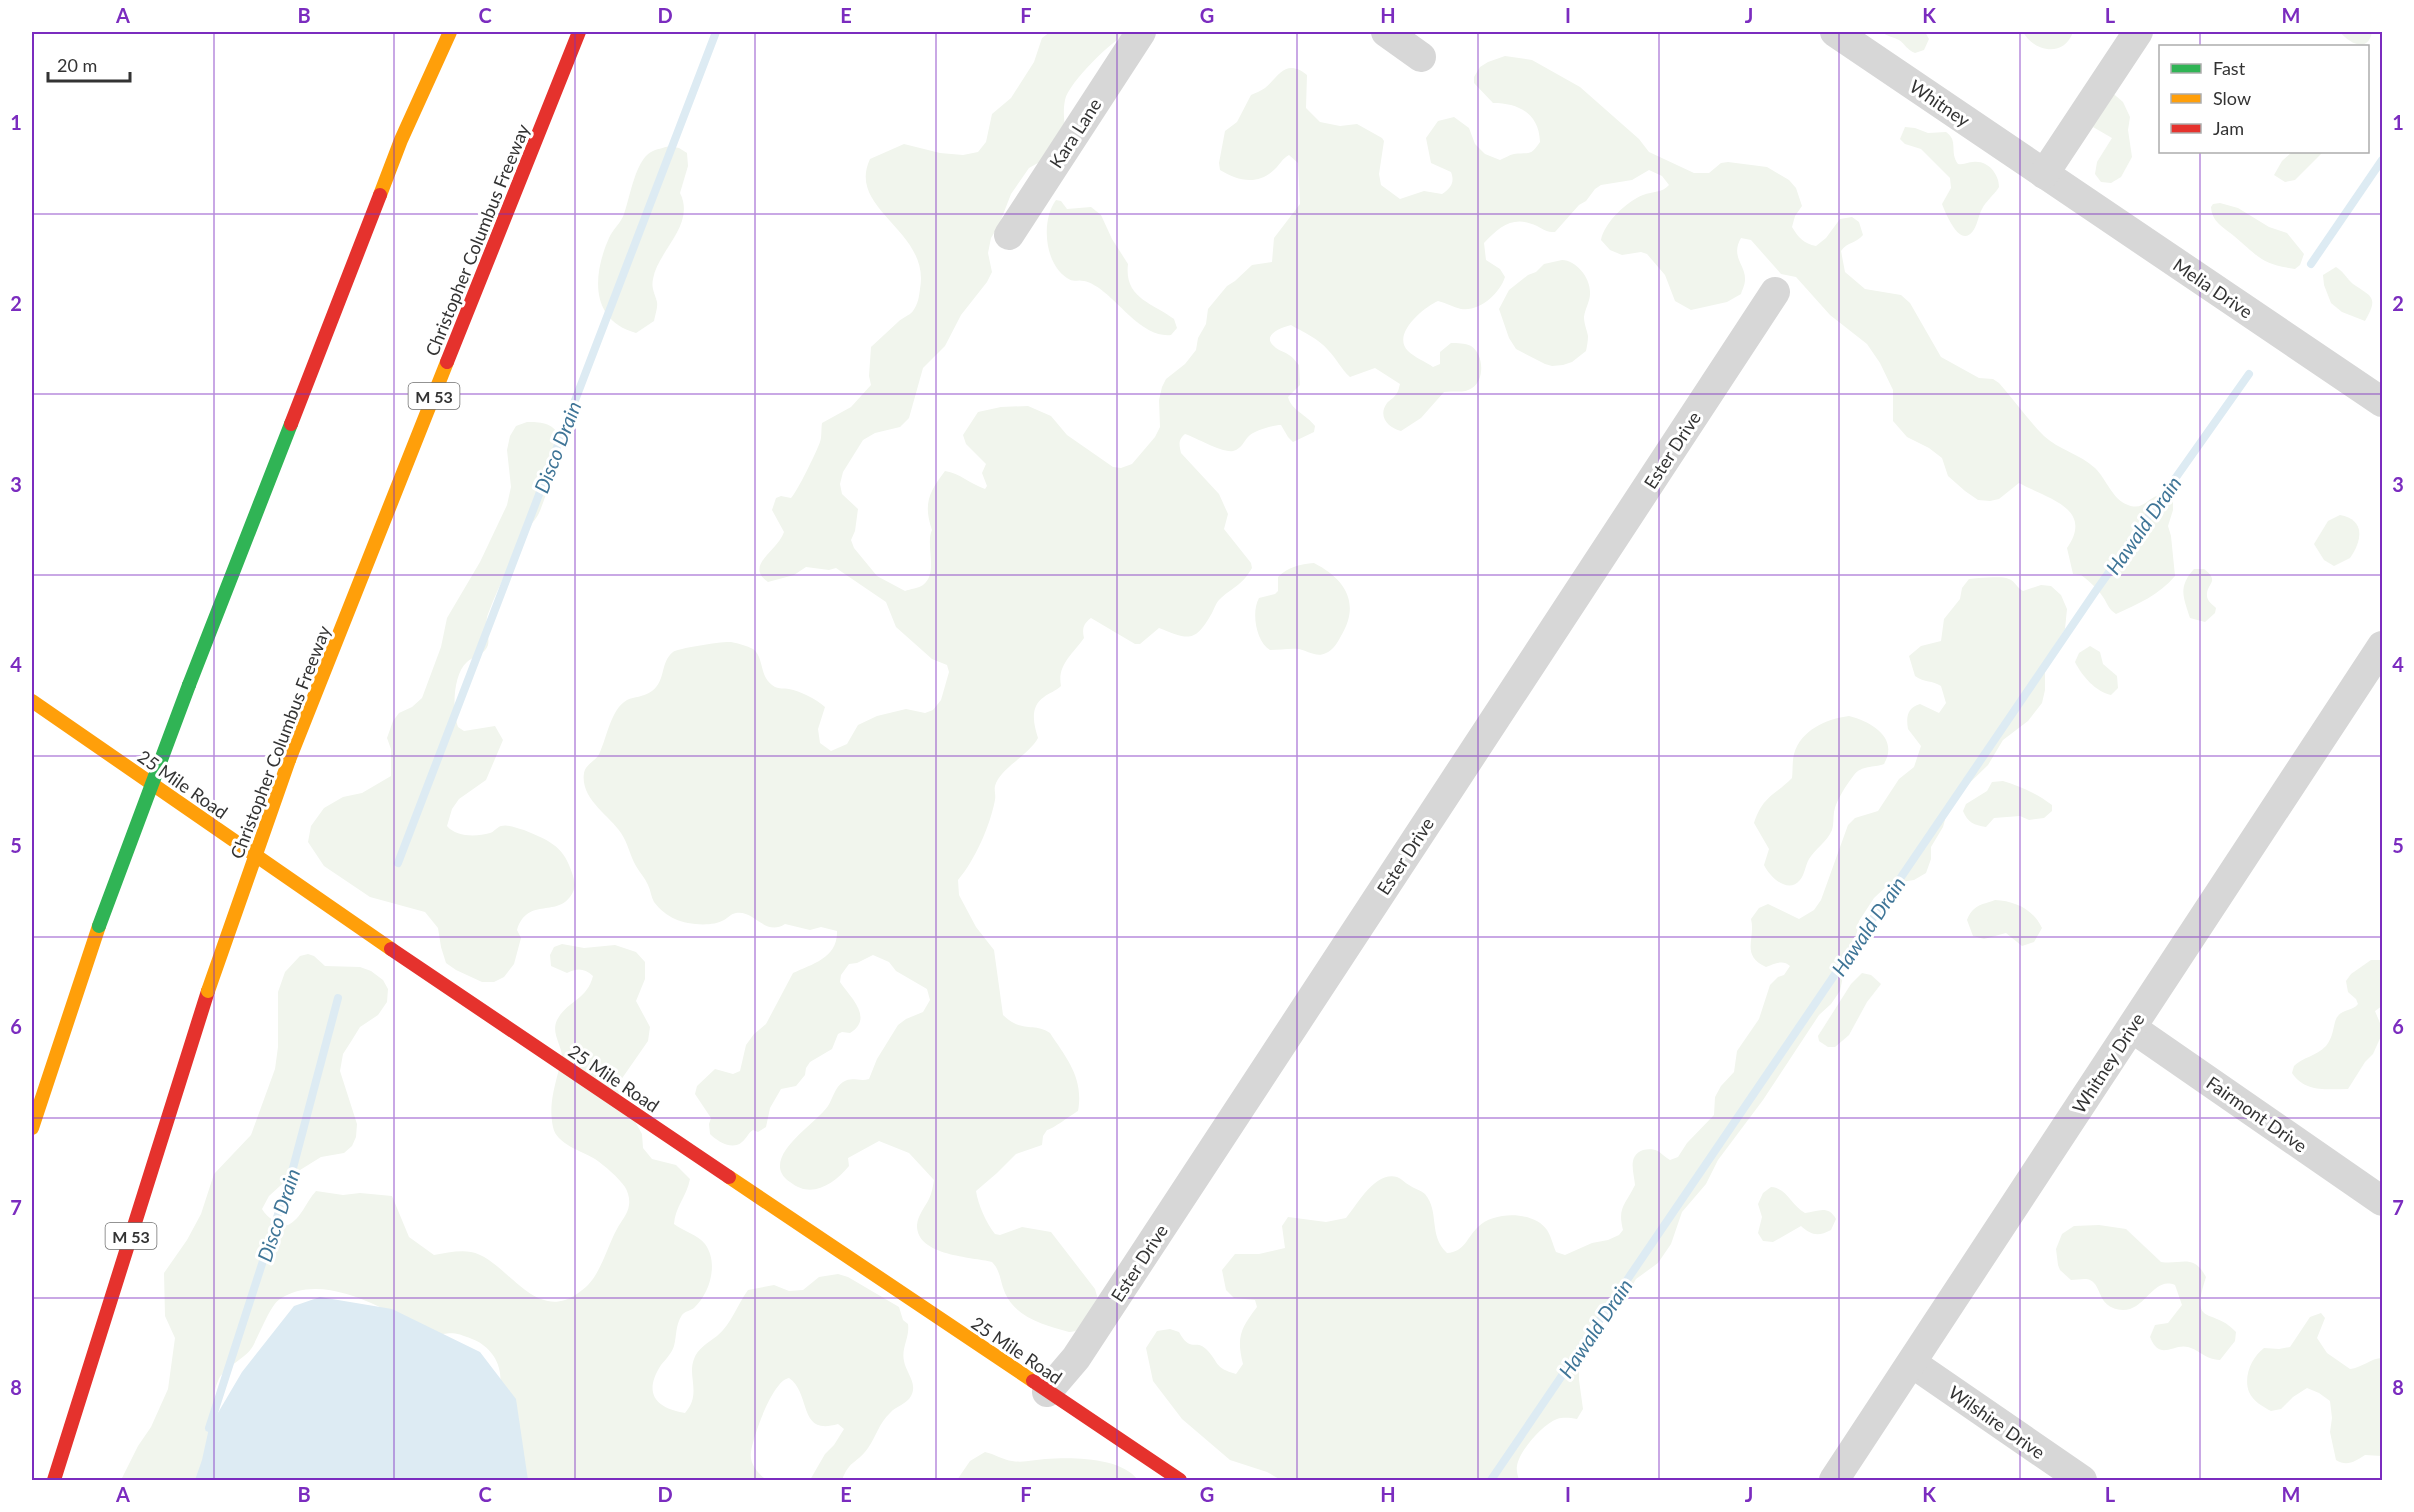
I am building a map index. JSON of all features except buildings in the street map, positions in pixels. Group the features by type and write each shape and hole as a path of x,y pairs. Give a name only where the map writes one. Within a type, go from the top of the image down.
{"main road":[{"path":"32,1128 99,926 189,685 401,140 450,32"},
{"name":"Christopher Columbus Freeway","path":"54,1480 208,991 290,760 579,32"},
{"name":"25 Mile Road","path":"32,701 416,967 1180,1480"}],"street":[{"name":"Kara Lane","path":"1009,235 1141,32"},
{"path":"1386,32 1421,57"},
{"name":"Whitney","path":"1835,32 2044,174"},
{"path":"2044,174 2138,32"},
{"name":"Melia Drive","path":"2044,174 2382,402"},
{"name":"Ester Drive","path":"1047,1392 1076,1358 1775,292"},
{"name":"Whitney Drive","path":"1834,1480 2382,646"},
{"name":"Fairmont Drive","path":"2132,1028 2382,1201"},
{"name":"Wilshire Drive","path":"1912,1363 2082,1480"}],"shaded area":[{"path":"1050,32 1130,32 1113,43 1093,62 1068,92 1064,107 1065,129 1045,159 1029,168 1011,194 999,225 991,238 988,253 992,272 961,315 945,346 923,368 909,418 900,427 875,433 863,440 843,472 840,484 842,494 858,509 855,531 851,540 854,548 877,576 905,591 919,587 928,580 931,566 930,536 932,530 928,505 931,492 945,471 985,489 987,486 982,473 986,464 966,444 963,435 978,412 1001,407 1028,406 1051,416 1067,435 1113,467 1121,468 1132,464 1155,437 1160,427 1159,400 1162,387 1166,379 1185,364 1196,350 1198,338 1206,324 1208,309 1227,286 1252,265 1272,262 1274,238 1300,204 1298,163 1289,155 1275,169 1255,180 1234,177 1220,170 1219,163 1225,131 1237,122 1251,95 1265,88 1288,68 1300,70 1307,75 1306,108 1320,122 1340,126 1357,124 1382,138 1384,141 1379,174 1381,185 1400,199 1424,191 1442,194 1451,184 1453,179 1451,172 1431,163 1426,138 1438,121 1454,117 1469,128 1475,144 1485,154 1500,160 1512,154 1531,152 1540,142 1536,124 1526,112 1511,105 1493,103 1474,83 1474,77 1480,67 1505,56 1532,60 1580,87 1639,139 1649,152 1694,173 1709,173 1721,163 1728,162 1767,167 1789,180 1796,188 1802,206 1795,216 1792,227 1808,244 1816,246 1826,238 1840,219 1852,217 1859,222 1863,235 1841,251 1845,272 1865,289 1901,295 1910,303 1941,357 1979,378 1993,379 1999,383 2044,436 2095,468 2122,502 2135,507 2159,495 2173,498 2173,510 2168,526 2175,576 2162,589 2148,598 2116,614 2113,612 2093,585 2081,575 2073,574 2067,548 2074,534 2075,523 2064,506 2019,483 1999,499 1990,501 1978,500 1965,491 1948,476 1942,458 1929,448 1907,437 1893,421 1893,390 1880,363 1867,344 1830,315 1796,277 1781,274 1751,240 1741,238 1737,250 1745,275 1741,294 1727,302 1691,310 1675,301 1665,275 1647,254 1641,252 1622,255 1610,250 1601,240 1611,220 1623,207 1637,198 1660,191 1669,185 1662,176 1649,170 1632,180 1601,185 1555,232 1529,223 1514,222 1502,227 1484,243 1486,260 1500,269 1505,277 1494,295 1475,308 1468,309 1461,309 1438,301 1411,322 1404,337 1404,344 1408,351 1433,367 1440,364 1440,352 1451,343 1471,346 1480,361 1479,379 1469,390 1444,392 1421,418 1401,431 1389,425 1383,413 1387,403 1398,392 1400,384 1375,368 1350,377 1331,353 1311,336 1291,325 1277,330 1271,336 1272,344 1299,365 1300,385 1288,397 1292,405 1315,426 1314,432 1293,442 1281,425 1270,427 1253,433 1233,451 1216,448 1185,434 1180,442 1181,453 1219,494 1228,514 1224,529 1251,563 1252,568 1240,583 1218,601 1201,630 1190,636 1178,635 1159,628 1140,644 1135,644 1091,618 1086,622 1083,629 1084,638 1063,666 1061,686 1039,701 1036,706 1034,722 1038,738 1028,751 1002,773 995,786 993,810 986,831 976,853 958,880 959,895 976,927 994,950 1003,1015 1016,1024 1050,1033 1073,1069 1079,1089 1078,1111 1047,1130 1043,1136 1042,1145 1016,1154 976,1191 983,1213 995,1234 1000,1235 1022,1227 1051,1232 1095,1289 1099,1303 1083,1326 1069,1332 1032,1319 1016,1309 1005,1293 999,1273 992,1262 947,1253 925,1243 919,1235 917,1225 920,1214 930,1197 934,1180 909,1153 879,1141 848,1158 849,1166 836,1179 821,1188 798,1187 782,1174 781,1159 786,1150 828,1106 838,1087 849,1079 869,1079 877,1059 898,1025 923,1012 930,1000 927,989 896,971 889,962 873,955 857,963 849,964 841,975 840,982 858,1008 860,1021 857,1027 850,1033 838,1034 832,1049 810,1062 805,1075 796,1086 781,1089 770,1108 766,1127 758,1132 753,1130 742,1142 734,1146 721,1142 710,1134 711,1118 695,1094 697,1086 715,1069 733,1074 740,1071 746,1045 766,1024 793,973 816,963 829,954 836,940 837,931 821,927 810,930 785,924 772,927 743,913 734,913 724,920 707,924 686,923 669,916 654,902 648,885 623,837 591,799 584,782 585,770 599,755 617,710 627,700 652,691 659,682 669,656 683,649 731,642 753,649 770,683 777,688 803,693 825,707 818,729 820,743 831,751 847,744 858,725 877,716 906,709 925,713 933,710 941,700 949,672 947,665 932,659 896,627 886,602 836,568 829,570 806,567 794,575 768,582 759,570 764,558 784,532 772,510 776,498 781,496 791,498 794,495 818,447 822,423 851,407 871,385 869,376 871,347 911,313 918,300 920,269 913,251 869,193 866,177 870,159 904,144 940,153 963,155 978,152 986,142 992,114 1011,98 1034,62 1042,38"},
{"path":"1881,32 1925,32 1929,39 1924,50 1915,53 1899,40"},
{"path":"2023,32 2073,32 2063,46 2049,49 2034,44"},
{"path":"2340,32 2372,32 2367,43 2358,44 2353,43"},
{"path":"2109,90 2123,102 2130,117 2128,130 2132,157 2121,177 2111,183 2101,182 2095,174 2097,162 2112,138 2093,127"},
{"path":"1905,127 1928,133 1946,132 1952,139 1955,160 1958,164 1983,163 1995,173 1999,187 1984,206 1975,228 1968,235 1963,236 1954,228 1942,204 1951,188 1950,178 1921,149 1905,144 1900,139"},
{"path":"669,146 687,153 688,166 680,193 684,205 683,216 680,227 656,268 653,279 657,304 654,321 636,333 621,327 610,318 603,307 599,294 600,266 609,238 624,214 641,163 651,152"},
{"path":"2291,153 2322,153 2295,180 2285,182 2274,175 2282,161"},
{"path":"1056,200 1061,201 1067,209 1091,207 1101,215 1112,239 1128,264 1130,285 1141,298 1174,319 1177,328 1171,335 1161,335 1143,327 1097,287 1069,279 1059,271 1049,252 1047,241 1048,219"},
{"path":"2220,203 2238,208 2269,227 2287,233 2304,254 2300,265 2295,269 2275,265 2255,254 2216,220 2211,207 2213,204"},
{"path":"1562,260 1572,263 1582,271 1590,288 1590,297 1584,317 1588,340 1586,351 1572,362 1552,366 1516,349 1509,338 1499,309 1509,290 1528,275 1536,272 1544,264"},
{"path":"2336,267 2371,298 2372,307 2365,321 2342,312 2331,303 2323,275"},
{"path":"527,422 549,425 556,431 559,442 556,462 541,509 526,531 488,614 488,645 484,651 462,668 455,693 458,727 464,731 495,726 503,740 486,780 459,799 452,809 447,826 456,832 479,835 493,832 500,827 512,826 538,836 551,843 566,858 574,878 574,885 573,892 560,905 536,910 528,913 522,919 517,930 521,938 514,964 504,977 494,982 482,982 446,963 438,928 425,912 370,897 324,866 308,842 311,826 324,808 343,797 362,793 391,776 391,749 387,738 393,721 399,713 412,707 422,698 441,647 447,618 480,562 507,505 511,487 507,450 510,436 516,426"},
{"path":"2340,515 2354,521 2358,526 2359,538 2350,558 2334,566 2324,560 2314,544 2328,521"},
{"path":"1314,563 1334,577 1347,593 1350,613 1341,636 1329,652 1323,654 1299,649 1270,650 1261,640 1256,626 1255,611 1259,598 1275,594 1278,591 1278,577 1290,568"},
{"path":"2194,569 2204,569 2212,577 2207,596 2216,608 2215,613 2205,622 2190,618 2184,598 2186,581"},
{"path":"1998,577 2013,581 2023,591 2041,585 2051,586 2061,595 2067,609 2065,629 2054,646 2045,672 2042,703 2028,721 2003,740 1988,765 1954,798 1943,827 1931,847 1931,859 1926,873 1914,880 1889,884 1874,898 1859,921 1853,953 1844,971 1840,991 1819,1015 1763,1100 1718,1160 1706,1184 1682,1212 1671,1244 1658,1263 1636,1279 1618,1311 1601,1323 1583,1349 1579,1364 1579,1380 1583,1409 1577,1419 1557,1419 1539,1432 1519,1460 1517,1469 1519,1480 1281,1480 1267,1472 1230,1460 1182,1419 1153,1381 1146,1348 1157,1331 1170,1329 1179,1332 1186,1342 1202,1346 1220,1367 1236,1374 1243,1364 1240,1347 1241,1333 1257,1307 1255,1300 1234,1298 1226,1290 1222,1270 1235,1254 1259,1254 1285,1248 1282,1226 1288,1217 1326,1222 1346,1218 1374,1184 1381,1179 1397,1177 1425,1194 1432,1208 1438,1239 1447,1253 1462,1247 1474,1231 1485,1222 1503,1216 1524,1216 1541,1224 1547,1230 1556,1252 1565,1255 1592,1243 1619,1235 1623,1230 1622,1211 1635,1185 1633,1160 1635,1156 1643,1150 1651,1149 1670,1160 1678,1157 1687,1143 1714,1115 1715,1097 1721,1086 1734,1072 1737,1051 1759,1019 1770,985 1778,977 1784,975 1790,966 1781,962 1766,967 1753,957 1751,919 1759,908 1768,904 1799,919 1814,910 1821,900 1848,825 1855,818 1878,811 1899,779 1914,767 1921,746 1908,729 1908,714 1912,708 1920,704 1939,713 1946,703 1941,686 1915,676 1909,656 1921,646 1941,641 1944,619 1960,599 1962,588 1969,579"},
{"path":"2090,646 2100,652 2103,664 2117,676 2118,688 2111,695 2100,691 2090,683 2075,662 2079,653"},
{"path":"1849,716 1866,722 1881,732 1886,739 1888,755 1884,764 1864,768 1854,775 1837,802 1830,834 1809,859 1800,880 1790,886 1785,885 1774,879 1764,865 1769,849 1754,823 1757,814 1765,802 1792,778 1794,754 1802,738 1823,723"},
{"path":"2003,781 2041,797 2052,805 2052,811 2044,818 2029,820 2020,816 1994,818 1986,827 1969,821 1963,811 1966,804 1987,791 1992,782"},
{"path":"1995,900 2016,904 2034,916 2042,928 2034,942 2022,946 2006,933 1984,939 1973,936 1967,920 1969,915 1978,906"},
{"path":"562,944 584,948 615,945 636,952 645,962 645,979 636,1001 650,1027 648,1041 616,1087 642,1134 643,1148 652,1159 676,1165 690,1179 676,1212 674,1224 702,1241 711,1260 711,1278 708,1286 700,1302 682,1315 673,1349 656,1375 653,1384 655,1398 666,1407 685,1413 693,1399 692,1366 696,1355 727,1325 748,1290 774,1285 789,1291 803,1290 819,1277 838,1274 848,1277 899,1307 903,1320 908,1324 903,1356 913,1387 909,1399 886,1417 868,1448 848,1468 842,1480 810,1480 825,1454 844,1429 838,1424 825,1426 816,1424 807,1412 796,1385 789,1378 783,1381 770,1398 753,1444 751,1456 753,1464 766,1480 477,1480 499,1397 499,1367 490,1352 477,1341 457,1334 433,1336 359,1298 317,1289 298,1291 280,1299 269,1313 253,1346 221,1376 215,1392 215,1426 206,1480 121,1480 138,1446 151,1427 168,1389 175,1338 165,1316 164,1273 187,1240 201,1214 214,1174 251,1135 275,1069 278,1047 278,992 285,972 300,956 308,954 314,956 325,966 360,967 371,971 383,980 388,989 387,1002 378,1015 360,1027 343,1054 340,1071 357,1124 356,1137 352,1146 344,1153 321,1157 292,1175 269,1196 262,1209 264,1212 273,1220 288,1225 300,1215 316,1191 343,1195 360,1193 392,1196 409,1237 434,1255 462,1251 483,1256 527,1292 552,1302 565,1300 577,1294 593,1279 626,1214 629,1200 625,1187 607,1168 564,1142 555,1133 553,1127 552,1100 562,1056 555,1025 561,1013 586,990 593,976 583,970 567,973 551,966 550,955 554,947"},
{"path":"2371,960 2382,960 2382,1006 2375,1011 2382,1034 2373,1054 2365,1062 2348,1089 2325,1089 2303,1084 2292,1073 2294,1066 2326,1046 2338,1016 2358,1004 2348,992 2346,981 2351,974"},
{"path":"1862,973 1871,975 1881,984 1867,1002 1849,1035 1835,1047 1828,1047 1819,1041 1818,1036 1851,984"},
{"path":"1771,1187 1781,1190 1805,1213 1826,1210 1833,1214 1836,1219 1831,1230 1815,1234 1801,1226 1773,1242 1763,1241 1758,1233 1762,1217 1758,1204 1763,1193"},
{"path":"2099,1225 2126,1229 2161,1262 2192,1262 2201,1270 2206,1277 2201,1293 2202,1310 2227,1324 2236,1332 2235,1341 2220,1360 2210,1358 2188,1347 2162,1350 2154,1344 2150,1337 2155,1325 2168,1323 2182,1305 2175,1285 2167,1283 2161,1285 2138,1305 2123,1310 2108,1305 2090,1280 2071,1280 2060,1270 2056,1249 2062,1234 2074,1226"},
{"path":"320,1297 392,1309 480,1352 516,1399 528,1480 195,1480 209,1428 242,1372 294,1306"},
{"path":"2321,1313 2325,1318 2317,1338 2327,1353 2350,1369 2382,1358 2382,1456 2365,1455 2348,1463 2336,1460 2330,1432 2332,1418 2330,1401 2319,1393 2307,1388 2281,1409 2271,1411 2256,1401 2249,1392 2248,1373 2252,1362 2260,1352 2264,1348 2290,1347 2310,1317"},
{"path":"985,1452 1016,1462 1056,1458 1095,1460 1120,1467 1130,1472 1138,1480 957,1480 970,1461"}],"waterway":[{"name":"Disco Drain","path":"398,863 716,32"},
{"name":"Hawald Drain","path":"2311,264 2382,160"},
{"name":"Hawald Drain","path":"1491,1480 2095,592 2249,374"},
{"name":"Disco Drain","path":"209,1428 293,1168 338,998"}],"traffic: fast":[{"path":"189,685 291,424"},
{"path":"99,926 189,685"}],"traffic: slow":[{"path":"380,195 401,140 450,32"},
{"path":"289,760 447,362"},
{"path":"32,701 391,949"},
{"path":"208,991 289,760"},
{"path":"32,1128 99,926"},
{"path":"729,1177 1033,1381"}],"traffic: jam":[{"path":"447,362 579,32"},
{"path":"291,424 380,195"},
{"path":"391,949 729,1177"},
{"path":"54,1480 208,991"},
{"path":"1033,1381 1180,1480"}]}
